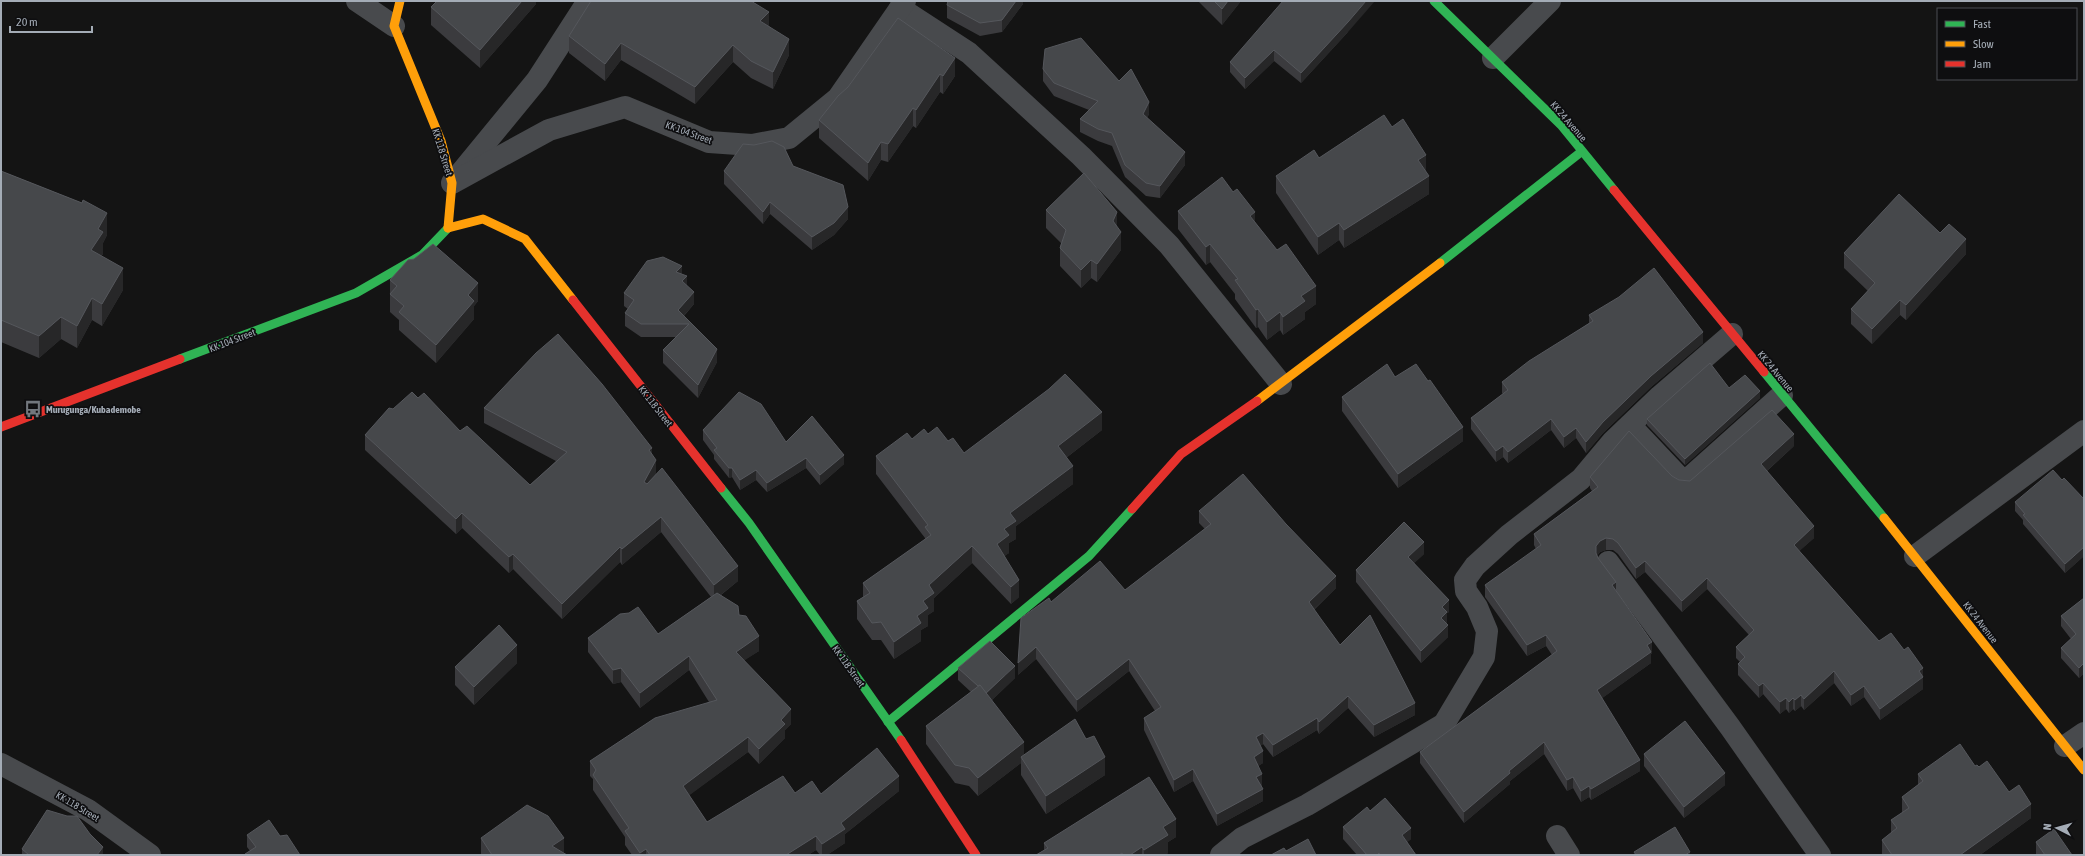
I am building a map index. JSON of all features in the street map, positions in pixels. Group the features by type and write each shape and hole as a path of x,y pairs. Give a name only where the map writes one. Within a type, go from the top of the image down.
{"street":[{"path":"357,1 394,26 400,1"},
{"path":"452,184 537,80 588,1"},
{"name":"KK 24 Avenue","path":"1434,1 1561,125 1581,152 1915,556 2084,770"},
{"path":"1493,58 1550,1"},
{"path":"903,5 968,53 1081,156 1169,246 1281,384"},
{"name":"KK 104 Street","path":"452,184 549,130 625,107 709,142 752,144 789,138 838,98 903,5"},
{"name":"KK 118 Street","path":"394,26 441,141 452,184 448,228 483,219 524,240 749,523 926,776 976,855"},
{"path":"888,722 1089,556 1180,454 1281,384 1452,254 1581,152"},
{"name":"KK 104 Street","path":"1,427 356,293 422,255 448,228"},
{"path":"1220,855 1242,838 1307,805 1444,724 1484,657 1487,631 1477,607 1466,591 1465,580 1475,566 1509,534 1581,479 1612,442 1660,396 1732,334"},
{"path":"1630,425 1681,479 1687,480 1782,395"},
{"path":"1915,556 2084,431"},
{"path":"1608,562 1730,727 1820,855"},
{"path":"2065,746 2084,733"},
{"name":"KK 118 Street","path":"1,764 88,810 150,855"},
{"path":"1557,836 1568,855"}],"building":[{"path":"437,1 522,1 480,50 431,7"},
{"path":"591,1 751,1 769,12 760,21 789,39 773,72 751,61 733,45 695,87 621,43 605,64 569,36"},
{"path":"948,1 1016,1 1002,20 980,23 947,5"},
{"path":"1214,1 1228,1 1222,9"},
{"path":"1283,1 1366,1 1301,73 1274,50 1245,78 1230,62"},
{"path":"898,18 955,58 943,76 940,74 916,110 913,108 888,144 881,142 868,163 819,120 838,96 848,87"},
{"path":"1081,38 1119,81 1131,69 1149,102 1143,114 1185,152 1160,186 1146,183 1125,165 1112,133 1098,129 1080,119 1098,101 1054,83 1043,69 1045,49"},
{"path":"1384,115 1392,127 1403,119 1426,155 1418,160 1429,176 1344,230 1339,223 1318,237 1276,176 1314,150 1319,158"},
{"path":"772,141 784,147 793,166 843,185 848,207 834,223 812,237 770,202 763,212 724,171 743,144 754,145"},
{"path":"1,171 82,203 83,200 107,213 98,229 103,232 91,250 123,268 102,304 92,298 77,326 61,317 39,336 1,320"},
{"path":"1084,173 1117,212 1113,221 1121,232 1097,264 1091,260 1081,270 1060,248 1066,230 1046,210"},
{"path":"1222,177 1233,192 1237,189 1255,212 1250,216 1277,250 1286,244 1316,286 1301,296 1305,301 1283,317 1280,312 1267,322 1258,309 1256,310 1235,280 1238,279 1210,244 1206,247 1178,211"},
{"path":"1899,194 1940,233 1949,224 1966,239 1906,305 1900,300 1872,329 1851,309 1875,283 1844,253"},
{"path":"433,244 478,283 468,295 474,301 436,345 399,312 404,306 390,294 397,286 390,280 408,260 414,259"},
{"path":"663,257 682,266 676,272 687,276 682,281 694,292 678,310 717,349 698,385 663,350 689,324 641,324 625,313 634,300 624,293 647,261"},
{"path":"1654,268 1703,332 1651,376 1603,422 1586,442 1576,428 1564,437 1551,419 1508,452 1503,446 1496,451 1471,418 1508,390 1502,382 1529,361 1593,321 1589,315 1619,297"},
{"path":"558,334 602,384 652,448 649,450 656,460 644,482 647,484 662,468 738,566 714,585 661,517 622,549 620,547 562,604 513,554 509,557 462,513 456,519 365,435 389,408 393,409 412,392 418,398 424,393 460,431 467,426 530,485 567,452 484,408 536,353"},
{"path":"1710,363 1729,388 1745,375 1760,391 1685,459 1647,419"},
{"path":"1387,364 1395,377 1416,364 1428,381 1430,380 1463,427 1398,474 1342,397"},
{"path":"1065,374 1102,412 1058,446 1073,466 1010,513 1016,521 1004,529 1009,535 997,544 1019,580 1011,587 972,546 929,585 934,593 923,601 928,608 917,616 921,623 894,642 881,622 872,623 857,601 870,593 863,583 931,535 925,527 928,525 876,456 907,433 912,439 924,429 928,434 937,427 948,441 953,438 964,453 1049,389"},
{"path":"739,392 761,404 786,442 812,416 844,455 820,475 806,458 767,483 756,470 740,480 732,468 729,468 714,450 717,448 703,430"},
{"path":"1772,410 1794,434 1761,464 1814,526 1794,545 1879,641 1891,633 1904,650 1908,647 1923,668 1919,671 1923,677 1880,709 1864,686 1851,695 1834,671 1804,699 1801,695 1795,700 1793,698 1789,702 1786,698 1780,702 1763,683 1759,686 1738,664 1745,657 1736,647 1754,630 1707,578 1682,601 1645,561 1636,568 1618,543 1613,539 1606,538 1600,541 1596,546 1598,558 1616,582 1612,585 1652,642 1647,645 1651,652 1597,690 1640,760 1591,789 1589,786 1581,791 1573,777 1567,780 1544,742 1509,771 1510,773 1464,812 1420,752 1557,651 1546,635 1527,645 1485,585 1541,545 1534,534 1598,487 1590,477 1629,431 1672,476 1679,480 1690,481"},
{"path":"2053,470 2062,480 2064,478 2084,499 2084,547 2065,564 2023,515 2025,514 2015,502"},
{"path":"1243,474 1286,524 1336,576 1309,602 1340,645 1370,615 1415,703 1374,725 1348,696 1319,722 1317,718 1273,745 1263,733 1256,737 1263,751 1254,757 1262,774 1256,777 1263,789 1217,814 1193,769 1174,780 1144,718 1161,707 1129,659 1077,700 1036,647 1018,663 1021,618 1049,598 1051,602 1100,561 1125,590 1211,524 1199,511"},
{"path":"1404,522 1424,542 1408,557 1449,600 1442,607 1447,612 1441,618 1448,625 1421,651 1356,570"},
{"path":"717,593 738,606 739,615 746,616 759,636 736,652 791,709 781,720 785,724 759,749 748,737 683,786 707,822 783,776 795,793 812,781 821,794 877,748 899,776 841,823 845,829 822,844 816,836 786,855 650,855 646,849 640,853 625,831 629,828 593,775 596,770 590,761 655,718 717,700 689,656 640,693 621,668 613,670 588,638 620,614 629,613 638,607 658,634"},
{"path":"2084,598 2084,663 2079,668 2061,648 2076,634 2061,616"},
{"path":"499,625 517,645 474,687 455,667"},
{"path":"990,641 1015,666 986,693 980,685 978,686 958,668"},
{"path":"980,685 1024,742 978,778 969,768 955,765 926,726"},
{"path":"1075,719 1086,739 1094,736 1105,757 1046,796 1021,757"},
{"path":"1685,721 1725,773 1684,807 1644,754"},
{"path":"1960,744 1975,766 1977,765 1979,767 1987,761 2009,792 2019,785 2031,804 1960,855 1892,855 1882,840 1897,828 1891,820 1909,808 1902,797 1923,781 1918,774"},
{"path":"1149,777 1176,819 1163,827 1168,835 1144,850 1142,847 1130,855 1123,855 1122,853 1119,855 1036,855 1048,848 1044,843"},
{"path":"1385,798 1411,828 1402,835 1416,855 1380,855 1379,853 1377,855 1367,855 1343,827 1367,807 1370,811"},
{"path":"527,805 548,816 564,838 552,846 567,855 492,855 481,838"},
{"path":"47,810 67,816 77,816 90,834 103,847 97,855 29,855 22,849"},
{"path":"269,820 280,836 287,835 300,855 245,854 256,847 247,835"},
{"path":"1675,827 1690,852 1685,855 1636,855 1634,852"},
{"path":"2054,829 2072,855 2045,855 2036,842"},
{"path":"1308,839 1316,855 1271,855 1284,848 1286,851"}],"traffic: fast":[{"path":"1434,1 1561,125 1614,190"},
{"path":"1440,263 1581,152"},
{"path":"180,359 356,293 422,255 448,228"},
{"path":"1764,372 1884,518"},
{"path":"721,488 749,523 901,740"},
{"path":"888,722 1089,556 1132,509"}],"traffic: slow":[{"path":"400,1 394,26 441,141 452,183 448,228"},
{"path":"448,228 483,219 525,239 573,300"},
{"path":"1257,401 1440,263"},
{"path":"1884,518 2084,770"}],"traffic: jam":[{"path":"1614,190 1764,372"},
{"path":"573,300 721,488"},
{"path":"1,427 180,359"},
{"path":"1132,509 1181,454 1257,401"},
{"path":"901,740 976,855"}],"place":[{"name":"Murugunga/Kubademobe","path":"33,409"}]}
